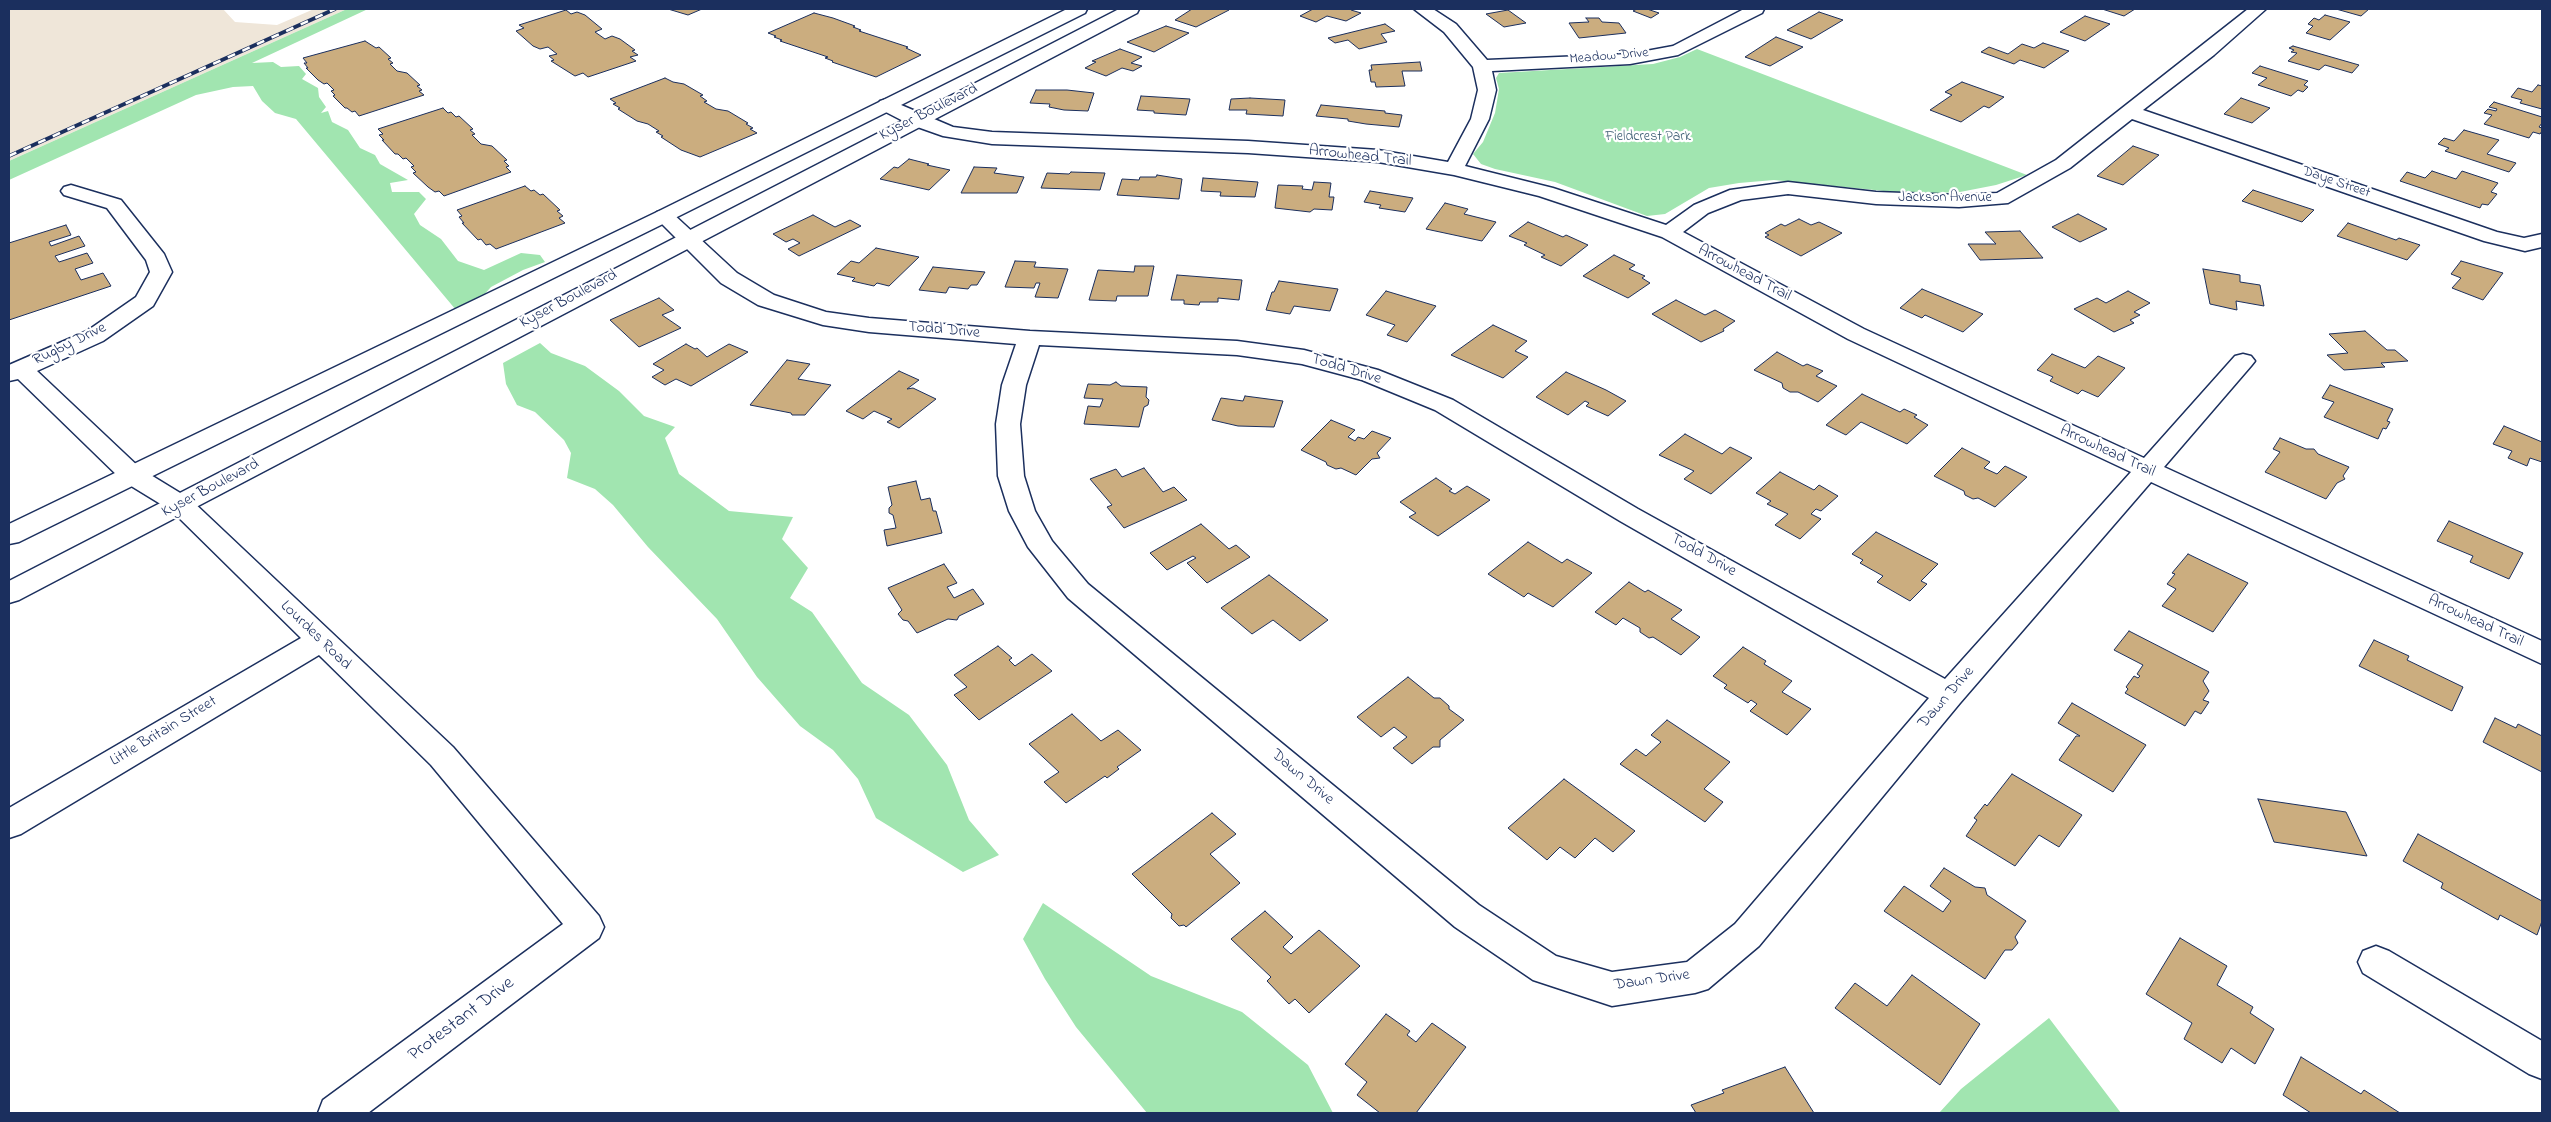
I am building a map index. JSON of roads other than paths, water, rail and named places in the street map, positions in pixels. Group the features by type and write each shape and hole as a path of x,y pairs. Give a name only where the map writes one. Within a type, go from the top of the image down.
{"street":[{"name":"Kyser Boulevard","path":"9,535 664,216 1079,9"},
{"name":"Kyser Boulevard","path":"9,593 181,505 687,238 1131,9"},
{"path":"1422,9 1450,28 1482,66 1487,90 1480,119 1454,170"},
{"name":"Meadow Drive","path":"1482,66 1630,59 1678,50 1756,9"},
{"name":"Jackson Avenue","path":"1669,233 1701,209 1737,194 1788,188 1876,198 1959,201 2001,199 2063,164 2258,9"},
{"name":"Arrowhead Trail","path":"887,105 916,120 950,132 992,138 1248,146 1378,156 1454,170 1546,192 1669,233 1856,334 2147,471 2542,653"},
{"name":"Daye Street","path":"2130,112 2491,237 2525,245 2542,240"},
{"name":"Rugby Drive","path":"15,372 95,336 145,301 161,272 156,259 114,204 71,191"},
{"name":"Todd Drive","path":"664,216 729,278 766,300 823,318 869,325 1030,338 1237,348 1304,357 1370,375 1444,405 1629,515 1949,695"},
{"name":"Dawn Drive","path":"1030,338 1014,385 1008,424 1011,476 1022,511 1042,547 1078,591 1459,910 1546,968 1612,989 1695,977 1747,935 1949,695 2243,362"},
{"name":"Lourdes Road","path":"15,372 132,475 181,505 320,641 442,756 587,927"},
{"name":"Little Britain Street","path":"9,824 320,641"},
{"name":"Protestant Drive","path":"337,1113 587,927"},
{"path":"2376,962 2542,1061"}],"railway":[{"path":"9,156 335,9"}],"park label":[{"name":"Fieldcrest Park","path":"1648,138"}]}
